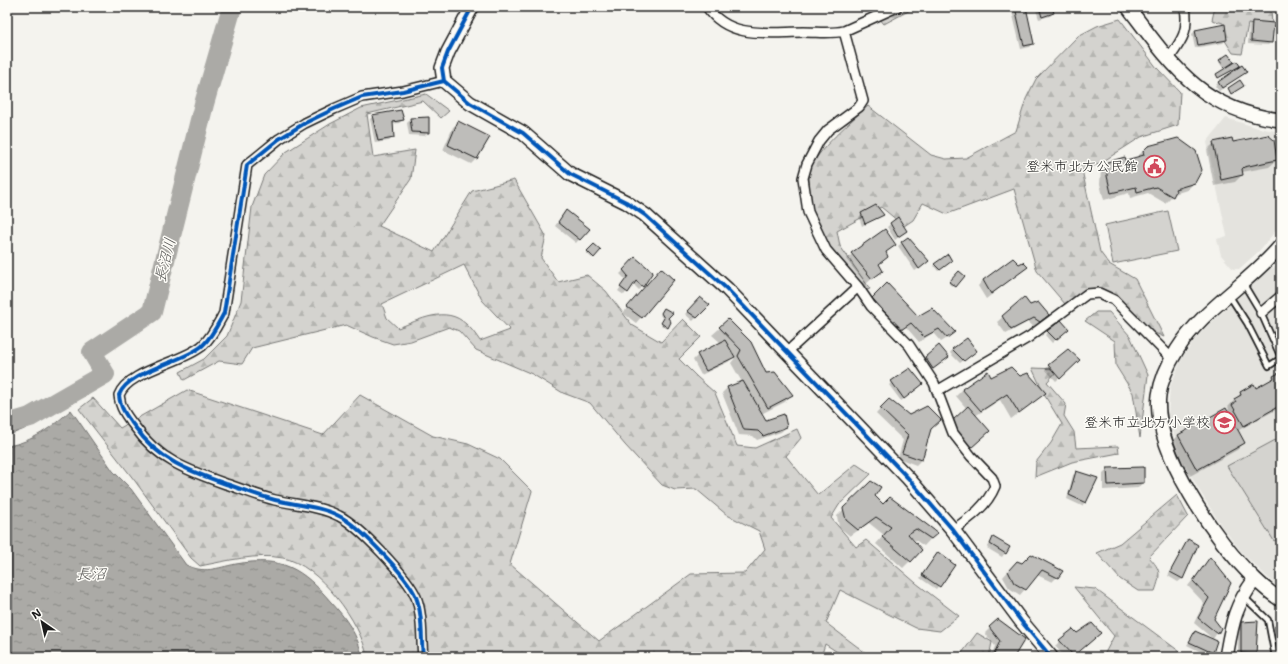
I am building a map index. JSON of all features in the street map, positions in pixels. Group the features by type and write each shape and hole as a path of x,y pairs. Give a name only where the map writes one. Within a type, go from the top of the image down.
{"street":[{"path":"472,7 448,52 442,68 444,81 470,103 523,133 570,174 626,202 645,215 727,289 908,478 953,530 1021,621 1051,657"},
{"path":"707,7 724,25 760,34 835,33 844,31 897,7"},
{"path":"1128,7 1168,60 1184,76 1213,99 1249,114 1281,120"},
{"path":"1168,60 1184,38 1187,21 1185,7"},
{"path":"844,31 862,101 859,106 828,130 819,141 807,164 803,178 808,212 826,250 858,287 871,306 909,345 937,391 953,433 971,456 992,478 995,486 988,500 974,515 953,530"},
{"path":"423,657 416,596 406,580 358,528 340,516 328,511 261,496 197,474 169,461 146,441 136,429 123,410 119,395 125,384 185,356 202,346 213,332 224,313 247,165 279,139 305,123 362,97 403,91 444,81"},
{"path":"1281,244 1243,283 1200,322 1184,340 1172,359 1159,395 1160,419 1164,437 1171,456 1202,513 1232,554 1255,579 1281,600"},
{"path":"786,352 858,287"},
{"path":"937,391 1029,337 1087,294 1100,293 1114,300 1172,359"},
{"path":"1261,313 1281,296"},
{"path":"1226,657 1236,610 1243,595 1255,579"}],"lane":[{"path":"1229,295 1269,366 1281,358 1261,313 1243,283"},
{"path":"1243,595 1268,620 1275,657"}],"shaded area":[{"path":"1226,118 1258,128 1281,132 1281,224 1259,251 1239,269 1233,269 1221,255 1217,239 1227,236 1207,142"},
{"name":"登米市立北方小学校","path":"1277,267 1281,269 1281,590 1244,555 1222,527 1199,490 1180,455 1168,414 1170,387 1182,358 1194,341 1207,326 1271,268"}],"green space":[{"path":"870,7 916,7 884,24"},
{"path":"1215,7 1271,7 1272,27 1248,24 1242,54 1233,53 1224,39 1223,23 1212,20"},
{"path":"1120,19 1157,68 1180,92 1178,125 1141,137 1099,164 1082,170 1100,252 1109,264 1135,279 1164,337 1148,330 1123,302 1109,294 1092,297 1071,311 1037,271 1014,189 947,214 923,203 913,220 904,226 881,207 837,231 840,246 870,289 856,293 836,268 831,259 818,228 810,191 810,170 813,163 835,136 868,106 931,155 946,159 966,158 1016,131 1026,99 1036,79 1078,36 1097,26"},
{"path":"426,94 449,111 441,118 423,101 367,114 373,157 415,150 411,179 379,226 434,252 472,191 514,180 546,236 541,258 558,282 587,275 606,291 632,325 661,342 683,319 701,337 679,359 715,393 737,446 755,448 797,429 801,438 786,456 818,495 856,464 871,474 839,505 831,518 856,547 866,540 916,583 959,616 940,631 916,628 840,590 826,623 871,657 845,657 825,644 821,657 367,657 357,628 336,597 324,583 310,571 296,563 283,558 263,556 242,558 200,566 191,558 135,481 79,409 93,398 120,428 187,390 323,435 360,395 433,436 468,444 500,459 532,491 510,564 599,641 691,574 745,573 765,549 759,531 727,515 696,489 675,490 662,485 625,445 590,403 563,393 532,374 476,350 459,331 449,327 411,341 393,344 346,325 252,348 242,364 219,361 184,380 180,372 204,359 227,336 241,301 252,207 264,175 286,152 330,124 361,108","holes":["464,265 482,300 510,330 480,341 466,324 458,318 450,315 423,318 398,328 387,318 382,304"]},
{"path":"1168,211 1177,251 1113,264 1105,225"},
{"path":"1096,312 1109,312 1130,336 1148,375 1140,438 1133,393 1116,366 1115,341 1085,321"},
{"path":"1032,368 1059,369 1047,382 1066,404 1064,416 1074,432 1076,448 1118,446 1119,453 1072,462 1035,477 1036,462 1051,443 1062,424 1045,396"},
{"path":"1281,437 1281,537 1274,541 1227,466"},
{"path":"1177,495 1188,516 1149,557 1156,565 1159,572 1155,591 1138,591 1120,579 1097,553 1120,543"},
{"path":"1074,587 1095,589 1187,657 1104,657 1114,636"},
{"path":"977,633 992,642 989,657 959,657"}],"water":[{"path":"56,397 61,406 29,427 7,435 7,416 19,414"},
{"name":"長沼","path":"71,410 113,471 131,489 186,565 205,570 252,562 266,562 290,567 300,573 320,590 341,614 355,634 362,657 7,657 7,446 25,441 42,433"}],"building":[{"path":"1015,7 1026,7 1034,44 1024,46"},
{"path":"1039,7 1052,7 1054,13 1042,17"},
{"path":"1252,21 1274,23 1272,43 1251,41"},
{"path":"1225,24 1227,40 1198,45 1195,30"},
{"path":"1228,54 1234,62 1225,68 1219,60"},
{"path":"1237,61 1240,66 1218,78 1216,74"},
{"path":"1242,65 1247,72 1222,88 1218,82"},
{"path":"1240,80 1244,86 1231,94 1228,88"},
{"path":"401,110 404,120 393,122 394,138 378,141 372,115"},
{"path":"429,117 429,133 412,132 410,118"},
{"path":"458,121 490,137 477,159 448,145"},
{"path":"1268,135 1274,140 1277,160 1244,167 1242,169 1243,175 1221,180 1213,142 1232,138 1233,142"},
{"name":"登米市北方公民館","path":"1178,138 1196,151 1202,170 1195,183 1175,189 1176,191 1173,197 1156,187 1137,192 1136,187 1111,193 1107,176 1107,162 1125,157 1126,160 1144,155 1143,151 1148,146"},
{"path":"1281,148 1281,166 1277,149"},
{"path":"876,205 884,215 865,224 861,213"},
{"path":"566,210 590,229 580,240 558,222"},
{"path":"898,217 907,231 898,237 890,223"},
{"path":"885,229 896,245 886,252 888,257 879,264 883,271 872,279 851,253"},
{"path":"908,237 929,261 919,269 901,242"},
{"path":"594,244 601,250 594,258 587,251"},
{"path":"948,254 952,261 940,270 934,264"},
{"path":"635,257 653,272 643,287 636,281 628,293 620,287 628,276 623,270"},
{"path":"1013,258 1019,264 1023,262 1028,267 991,294 983,280"},
{"path":"661,268 674,280 642,318 627,307"},
{"path":"959,271 965,276 956,287 949,282"},
{"path":"887,283 918,316 932,308 955,332 947,338 939,329 924,337 911,323 901,330 872,298"},
{"path":"700,297 710,305 697,318 687,311"},
{"path":"1024,297 1030,305 1038,302 1049,315 1040,322 1034,318 1011,330 1002,316"},
{"path":"664,308 673,313 668,318 671,322 668,328 661,323 664,318 661,313"},
{"path":"728,319 751,342 766,373 775,372 793,395 768,408 738,356 741,350 719,327"},
{"path":"1061,320 1069,329 1056,340 1047,331"},
{"path":"967,338 977,351 964,361 952,349"},
{"path":"725,340 735,357 706,371 697,354"},
{"path":"939,345 949,357 933,369 925,357"},
{"path":"1068,349 1080,360 1060,379 1048,365"},
{"path":"1011,367 1020,376 1028,373 1046,393 1019,413 1007,394 981,411 962,389 988,371 991,377"},
{"path":"910,368 923,384 904,399 891,381"},
{"path":"1281,372 1281,405 1244,426 1232,405 1236,402 1234,399 1241,395 1240,392 1254,384 1256,388 1274,378 1273,376"},
{"path":"743,381 766,420 784,414 787,427 763,436 758,431 744,430 727,387"},
{"path":"889,399 909,415 927,406 941,420 931,429 922,460 902,453 908,435 880,408"},
{"path":"968,406 990,431 971,448 958,434 953,420"},
{"path":"1226,408 1245,443 1197,470 1178,435"},
{"path":"1144,467 1144,483 1108,485 1107,468"},
{"path":"1076,471 1098,478 1086,503 1069,495"},
{"path":"871,481 881,487 875,496 883,504 890,497 938,533 931,539 916,529 908,534 922,550 911,562 882,537 891,527 876,517 858,530 846,520 843,508"},
{"path":"993,537 1010,547 1006,554 990,544"},
{"path":"1188,539 1198,545 1183,579 1170,572"},
{"path":"938,552 955,565 940,587 922,575"},
{"path":"1031,554 1063,571 1058,578 1042,570 1026,590 1014,583 1008,571 1017,561 1022,563"},
{"path":"1210,557 1231,583 1214,619 1221,628 1218,634 1198,618 1209,598 1193,581"},
{"path":"998,619 1025,639 1014,657 1000,657 994,654 1000,641 989,627"},
{"path":"1258,621 1256,654 1241,653 1241,622"},
{"path":"1092,623 1101,633 1074,656 1059,640 1073,629 1077,633"},
{"path":"1281,625 1281,655 1280,655 1275,626"},
{"path":"1195,631 1217,641 1213,653 1189,642"}],"waterway":[{"name":"長沼川","path":"7,424 30,417 105,374 92,352 152,312 204,104 232,7"}],"cycle path":[{"path":"472,7 448,52 442,68 444,81 470,103 523,133 570,174 626,202 645,215 727,289 908,478 953,530 1021,621 1051,657"},
{"path":"423,657 421,619 416,597 403,577 370,540 347,521 332,513 316,508 262,497 199,474 175,463 154,448 129,420 124,412 119,395 124,387 144,373 193,352 202,346 209,339 217,326 224,313 247,165 279,139 305,123 362,97 403,91 444,81"}],"place":[{"name":"登米市北方公民館","path":"1154,166"},
{"name":"登米市立北方小学校","path":"1225,422"}]}
